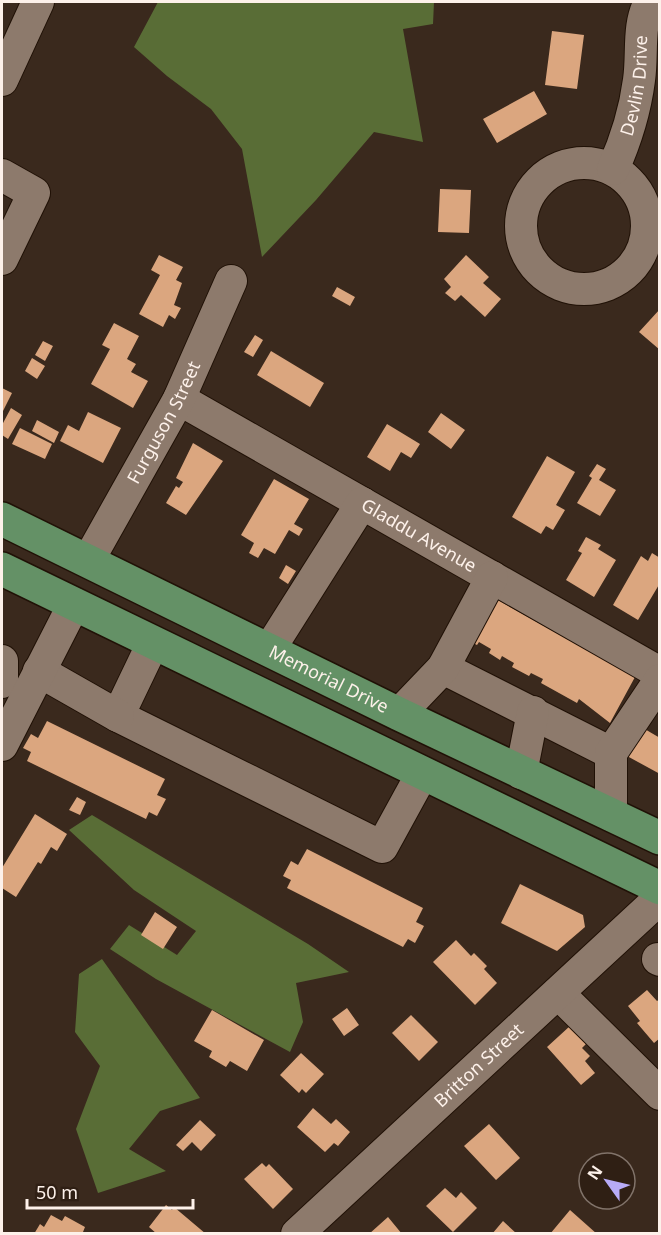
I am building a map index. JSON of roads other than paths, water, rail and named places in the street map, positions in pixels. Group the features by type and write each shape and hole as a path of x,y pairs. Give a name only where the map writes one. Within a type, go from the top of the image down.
{"main road":[{"name":"Memorial Drive","path":"2,519 399,714 660,838"},
{"path":"2,569 660,888"}],"street":[{"path":"2,80 38,2"},
{"name":"Devlin Drive","path":"613,169 628,133 636,99 642,26 650,2"},
{"path":"590,162 613,169 633,185 645,206 648,231 640,254 625,274 604,286 579,289 555,282 536,267 524,245 521,221 528,197 543,177 565,165 590,162"},
{"path":"2,175 34,194 2,259"},
{"name":"Furguson Street","path":"88,561 179,399 231,281"},
{"name":"Gladdu Avenue","path":"179,399 660,673"},
{"path":"269,650 362,503"},
{"path":"399,714 443,668 492,577"},
{"path":"2,745 74,604"},
{"path":"118,716 153,643"},
{"path":"2,661 2,682"},
{"path":"443,668 611,753"},
{"path":"39,671 118,716 382,847 422,774"},
{"path":"611,815 611,753 660,680"},
{"path":"521,773 533,712"},
{"name":"Britton Street","path":"297,1233 660,898"},
{"path":"558,993 660,1094"}]}
